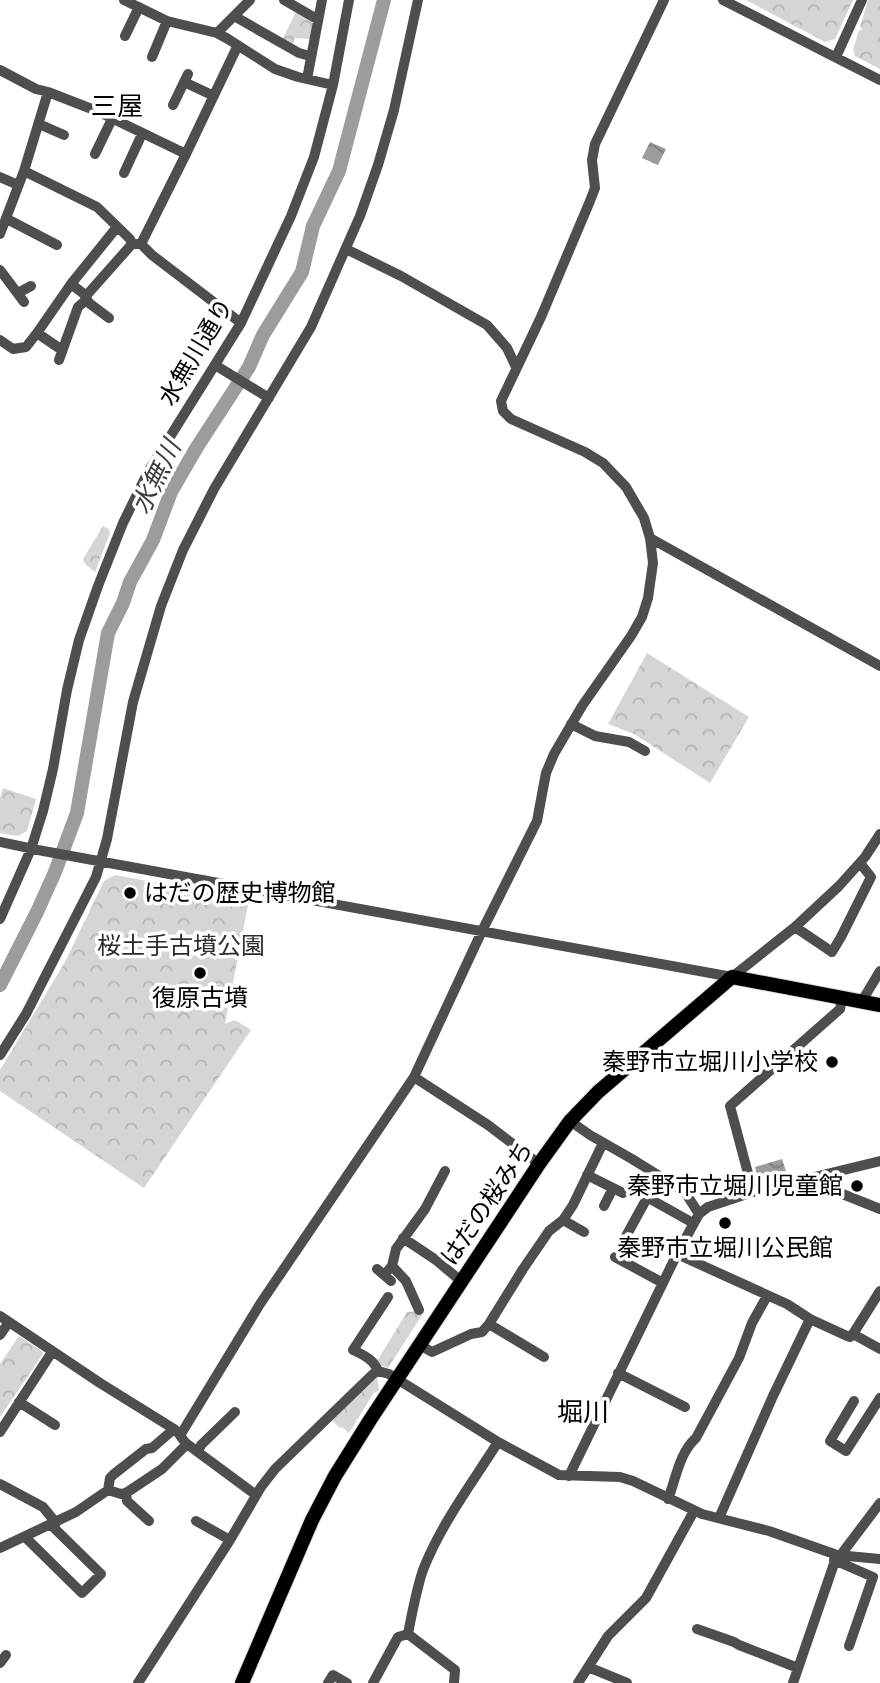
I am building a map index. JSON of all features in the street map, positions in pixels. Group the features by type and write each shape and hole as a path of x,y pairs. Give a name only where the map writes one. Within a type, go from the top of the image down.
{"main road":[{"path":"732,977 880,1005"},
{"name":"はだの桜みち","path":"242,1683 312,1520 346,1458 539,1164 570,1121 597,1091 732,977"}],"street":[{"path":"124,0 167,21 217,33 275,69 333,85"},
{"path":"217,33 250,0"},
{"path":"284,0 317,19"},
{"path":"307,79 321,0"},
{"name":"水無川通り","path":"0,919 35,850 67,690 79,640 98,586 123,523 148,471 219,367 296,204 314,157 333,85 349,0"},
{"path":"0,1055 26,1014 96,877 107,839 133,702 161,606 183,550 265,396 311,327 346,249 378,165 391,122 418,0"},
{"path":"108,1490 126,1493 162,1469 260,1304 414,1077 537,821 546,773 554,754 642,617 653,563 650,538 636,502 603,463 585,452 511,419 503,411 501,396 541,317 593,194 595,188 592,160 595,144 664,0"},
{"path":"723,0 880,80"},
{"path":"836,57 862,0"},
{"path":"125,36 139,7"},
{"path":"234,16 299,54 310,56"},
{"path":"152,57 167,21"},
{"path":"37,333 61,355 78,307 136,244 186,154 238,45"},
{"path":"0,70 36,89 97,111 186,154"},
{"path":"173,105 186,78 214,96"},
{"path":"0,234 24,171 48,92"},
{"path":"95,154 112,119"},
{"path":"39,124 64,135"},
{"path":"123,173 142,134"},
{"path":"24,171 97,207 136,244 241,323"},
{"path":"0,177 18,185"},
{"path":"7,219 57,246"},
{"path":"0,340 13,349 26,347 71,284 117,227"},
{"path":"346,249 401,276 487,325 501,339 516,367"},
{"path":"0,270 21,297 31,286"},
{"path":"71,284 109,318"},
{"path":"219,367 265,396"},
{"path":"650,538 880,666"},
{"path":"571,724 595,736 629,743 645,751"},
{"name":"はだの桜みち","path":"732,977 795,927 839,886 860,863 880,834"},
{"path":"0,842 732,977"},
{"path":"795,927 832,952 871,877 860,863"},
{"path":"862,1001 880,971"},
{"path":"753,1192 730,1106 840,1009 842,998"},
{"path":"414,1077 488,1125 539,1164"},
{"path":"570,1121 685,1192 696,1218"},
{"path":"420,1345 432,1352 471,1334 482,1332 549,1231 563,1220 573,1205 603,1143"},
{"path":"569,1476 696,1218 708,1207 753,1192 880,1161"},
{"path":"419,1311 406,1281 386,1273 396,1249 425,1209 445,1171"},
{"path":"587,1175 618,1191 604,1206"},
{"path":"815,1178 825,1186 880,1209"},
{"path":"631,1233 645,1197 696,1218"},
{"path":"563,1220 584,1232"},
{"path":"403,1238 462,1282"},
{"path":"677,1254 787,1304 810,1319 850,1337 880,1291"},
{"path":"615,1257 663,1283"},
{"path":"668,1499 683,1456 726,1383 767,1296"},
{"path":"378,1371 376,1364 353,1350 388,1297"},
{"path":"0,1335 4,1319 180,1435 198,1452 256,1495"},
{"path":"719,1518 810,1319"},
{"path":"489,1324 544,1357"},
{"path":"853,1334 880,1349"},
{"path":"0,1432 52,1352"},
{"path":"138,1683 275,1469 378,1371 389,1374 498,1442 559,1475 620,1477 633,1481 694,1511 780,1534 838,1557 873,1577 849,1646"},
{"path":"618,1373 685,1407"},
{"path":"854,1401 830,1441 846,1451 880,1398"},
{"path":"19,1402 55,1425"},
{"path":"198,1452 201,1445 235,1412"},
{"path":"0,1548 76,1512 108,1490 110,1478 146,1449 180,1435"},
{"path":"408,1634 418,1586 443,1528 498,1442"},
{"path":"0,1484 43,1507 53,1524 101,1574 82,1593 25,1537"},
{"path":"126,1493 127,1501 149,1521"},
{"path":"793,1683 838,1557 880,1503"},
{"path":"578,1683 608,1636 646,1598 694,1511"},
{"path":"196,1521 230,1540"},
{"path":"838,1557 880,1559"},
{"path":"697,1629 798,1668"},
{"path":"373,1683 398,1637 408,1634"},
{"path":"408,1634 455,1670 454,1683"},
{"path":"587,1667 627,1683"},
{"path":"328,1683 333,1675 347,1683"}],"green space":[{"path":"746,0 853,0 835,39 825,42"},
{"path":"868,0 880,0 880,69 855,56 853,50 862,28 860,27"},
{"path":"297,10 313,20 311,39 295,38 292,46 282,40"},
{"path":"103,526 109,529 110,533 95,572 83,559"},
{"path":"647,653 749,717 710,783 634,734 608,724"},
{"path":"3,788 36,799 27,831 18,836 0,833 0,798"},
{"name":"桜土手古墳公園","path":"115,875 249,900 225,1024 235,1020 251,1030 144,1188 0,1091 0,1070 65,962 104,881"},
{"path":"418,1311 422,1315 388,1368 379,1365 377,1361 407,1312"},
{"path":"19,1336 43,1354 0,1417 0,1364"},
{"path":"377,1377 379,1390 373,1394 349,1433 340,1428 331,1419"}],"water":[{"path":"650,142 666,149 658,165 642,158"},
{"path":"782,1159 787,1174 759,1182 755,1167"}],"waterway":[{"name":"水無川","path":"0,985 55,872 77,813 108,633 130,582 153,540 171,492 249,367 263,335 302,272 313,226 339,171 384,0"}],"place":[{"name":"はだの歴史博物館","path":"130,893"},
{"name":"復原古墳","path":"200,973"},
{"name":"秦野市立堀川小学校","path":"832,1062"},
{"name":"秦野市立堀川児童館","path":"857,1186"},
{"name":"秦野市立堀川公民館","path":"725,1223"}],"district":[{"name":"三屋","path":"117,106"},
{"name":"堀川","path":"583,1412"}]}
